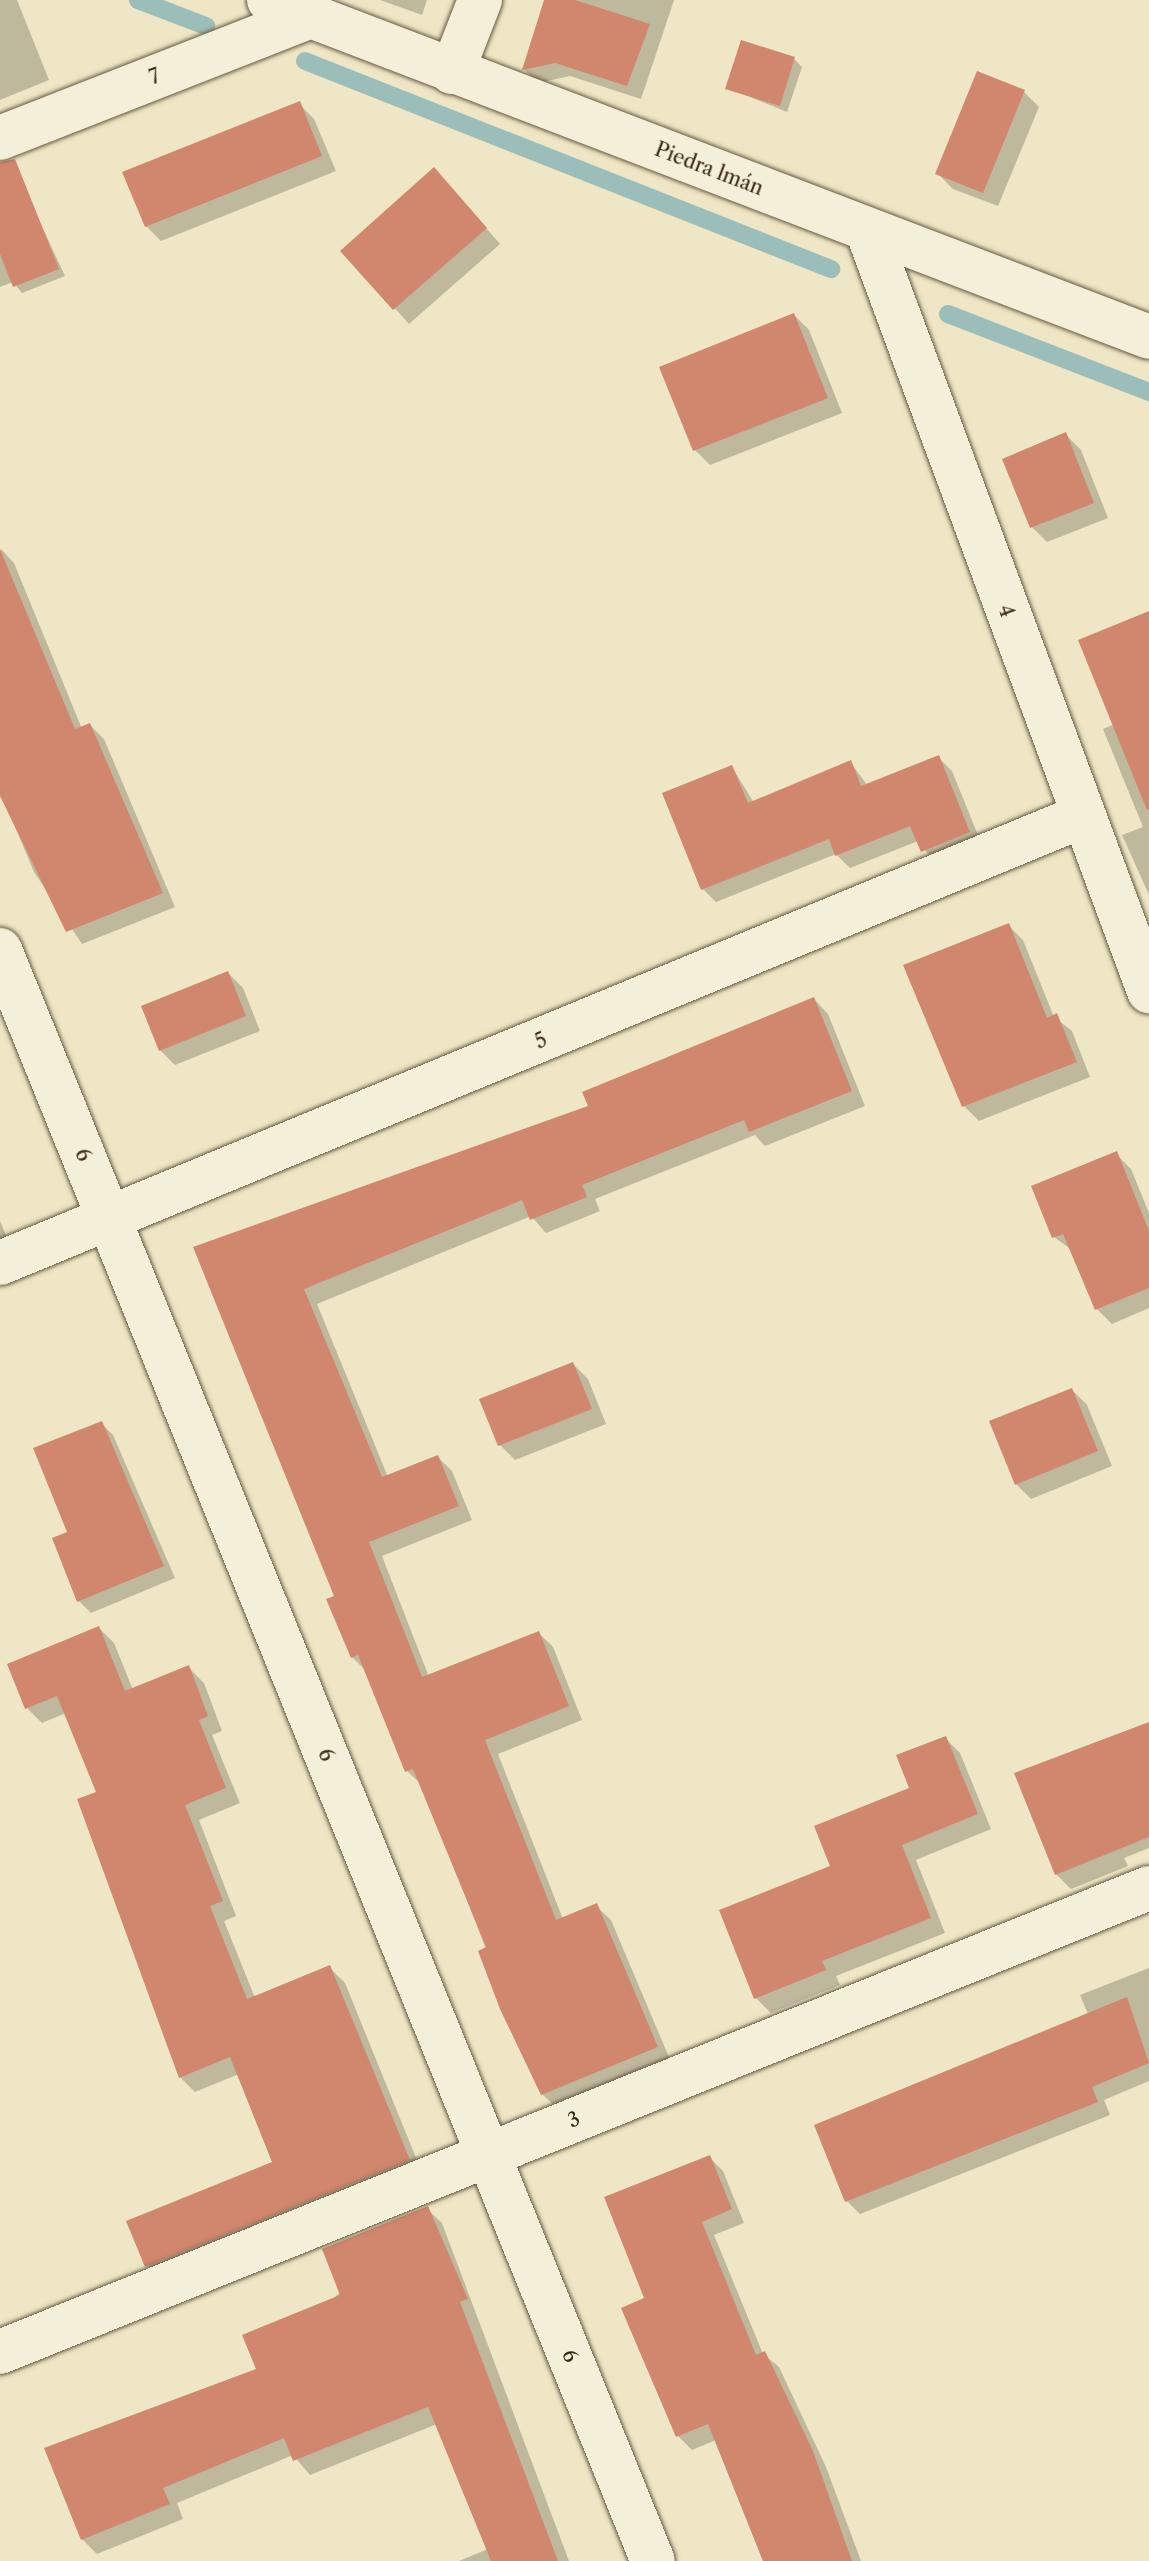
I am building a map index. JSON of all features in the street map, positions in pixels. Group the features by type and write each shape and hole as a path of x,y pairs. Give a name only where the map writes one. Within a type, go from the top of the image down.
{"street":[{"name":"Piedra lmán","path":"269,0 1149,337"},
{"path":"452,72 480,0"},
{"name":"7","path":"0,138 311,16"},
{"name":"4","path":"867,230 1080,817 1149,991"},
{"name":"5","path":"0,1263 1080,817"},
{"name":"6","path":"0,950 653,2561"},
{"name":"3","path":"0,2352 1149,1888"}],"building":[{"path":"544,0 575,0 650,24 627,86 555,63 522,70"},
{"path":"741,40 795,57 780,106 725,89"},
{"path":"977,71 1025,90 983,193 935,174"},
{"path":"300,101 322,156 145,227 122,172"},
{"path":"15,159 59,269 13,287 0,254 0,162"},
{"path":"434,167 487,228 393,310 340,251"},
{"path":"794,313 828,398 693,451 659,367"},
{"path":"1066,432 1094,503 1030,528 1002,459"},
{"path":"0,549 75,729 90,723 163,893 66,932 0,796"},
{"path":"1149,611 1149,809 1147,810 1078,640"},
{"path":"939,755 970,832 921,852 910,826 835,856 829,839 701,890 662,793 732,765 748,803 851,760 861,786"},
{"path":"1009,923 1047,1018 1057,1013 1077,1062 962,1107 903,965"},
{"path":"228,971 246,1016 159,1051 141,1006"},
{"path":"814,997 852,1091 749,1132 744,1120 582,1185 587,1197 530,1220 522,1200 304,1289 382,1477 438,1455 459,1506 369,1542 422,1677 539,1631 569,1706 485,1740 556,1920 597,1903 658,2047 541,2095 500,2009 478,1951 486,1947 413,1769 405,1772 358,1655 351,1658 326,1599 334,1596 193,1247 588,1106 582,1092"},
{"path":"1117,1151 1149,1231 1149,1288 1095,1310 1063,1234 1052,1238 1031,1186"},
{"path":"573,1362 592,1409 498,1446 479,1399"},
{"path":"1072,1388 1098,1451 1015,1485 989,1421"},
{"path":"102,1421 164,1566 77,1602 52,1538 67,1532 33,1448"},
{"path":"99,1626 125,1691 189,1665 208,1716 199,1720 226,1788 185,1805 223,1901 210,1906 247,1999 330,1965 410,2160 145,2267 126,2221 272,2162 230,2057 179,2078 77,1799 96,1792 57,1696 25,1709 7,1664"},
{"path":"1149,1722 1149,1837 1055,1875 1014,1773"},
{"path":"946,1736 978,1814 902,1845 931,1918 822,1961 826,1970 754,1999 719,1910 830,1866 814,1826 909,1788 896,1755"},
{"path":"1127,1997 1149,2063 1092,2087 1098,2102 845,2202 814,2125"},
{"path":"710,2155 732,2209 702,2222 756,2355 765,2351 813,2451 852,2561 763,2561 708,2424 676,2437 621,2308 644,2298 604,2197"},
{"path":"428,2206 468,2299 460,2302 558,2561 491,2561 428,2407 293,2461 284,2438 163,2488 170,2504 81,2540 44,2448 256,2369 242,2335 340,2295 322,2249"}],"waterway":[{"path":"138,0 206,26"},
{"path":"305,61 831,269"},
{"path":"948,314 1149,392"}]}
